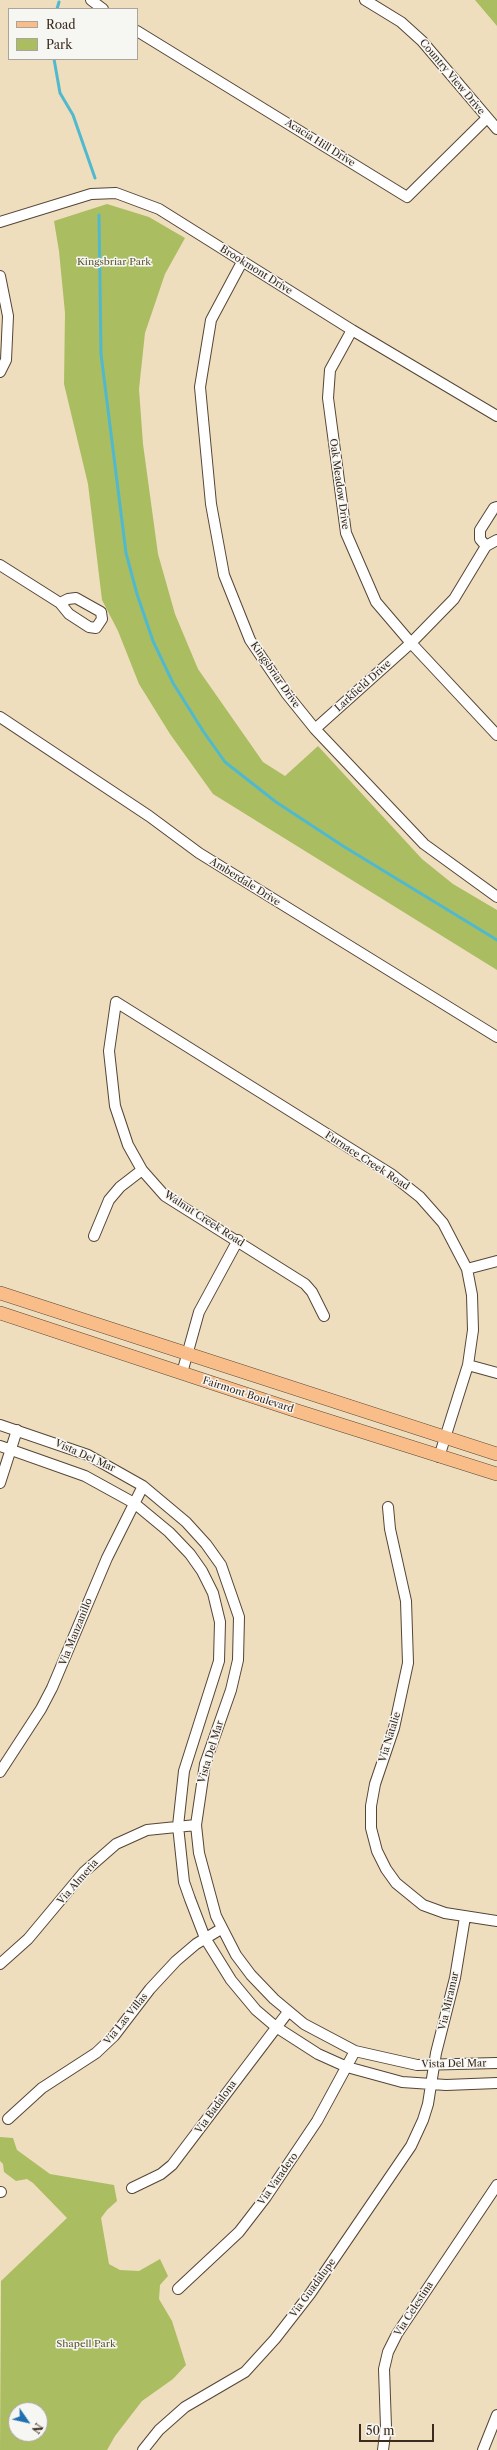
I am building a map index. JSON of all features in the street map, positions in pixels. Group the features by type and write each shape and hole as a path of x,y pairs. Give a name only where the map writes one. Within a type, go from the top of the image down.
{"main road":[{"name":"Fairmont Boulevard","path":"0,1293 497,1454"},
{"name":"Fairmont Boulevard","path":"0,1313 439,1457 497,1474"}],"street":[{"path":"91,0 102,8"},
{"name":"Country View Drive","path":"365,0 401,22 422,41 497,129"},
{"name":"Acacia Hill Drive","path":"138,32 407,197 487,118"},
{"name":"Brookmont Drive","path":"0,222 91,194 116,192 159,209 352,330 497,416"},
{"name":"Kingsbriar Drive","path":"242,262 211,320 200,387 211,504 224,575 250,640 286,693 315,729 424,844 497,897"},
{"path":"0,276 8,316 6,360 0,372"},
{"name":"Oak Meadow Drive","path":"352,330 330,370 328,398 346,533 376,602 411,643 497,735"},
{"path":"497,507 494,508 480,530 480,538 486,546 497,540"},
{"name":"Larkfield Drive","path":"315,729 411,643 454,598 486,546"},
{"path":"0,565 60,604"},
{"name":"Amberdale Drive","path":"0,717 142,812 199,853 497,1038"},
{"name":"Walnut Creek Road","path":"116,1002 109,1051 115,1106 128,1145 142,1170 165,1196 238,1240 305,1284 315,1296 324,1316"},
{"name":"Furnace Creek Road","path":"116,1002 402,1183 420,1197 442,1223 467,1269 472,1295 473,1330 468,1365 439,1457"},
{"path":"94,1236 109,1200 120,1187 142,1170"},
{"path":"182,1373 199,1312 238,1240"},
{"path":"467,1269 497,1261"},
{"path":"468,1365 497,1373"},
{"name":"Vista Del Mar","path":"0,1425 88,1455 143,1486 186,1522 206,1544 221,1565 239,1617 238,1660 231,1690 205,1764 196,1825 199,1853 207,1886 221,1929 251,1975 288,2012 324,2036 355,2051 403,2063 435,2066 497,2063"},
{"path":"0,1483 17,1430"},
{"name":"Vista Del Mar","path":"0,1446 85,1476 134,1503 169,1532 190,1554 202,1571 213,1594 220,1622 219,1661 184,1770 178,1826 184,1882 205,1938 231,1980 256,2010 276,2027 318,2054 347,2067 402,2082 432,2084 497,2083"},
{"name":"Via Manzanillo","path":"0,1772 41,1709 52,1688 107,1558 143,1486"},
{"name":"Via Natalie","path":"388,1507 390,1529 406,1601 408,1663 394,1728 375,1784 371,1806 371,1828 377,1851 386,1869 409,1895 423,1905 440,1912 497,1921"},
{"name":"Via Almeria","path":"0,1964 28,1939 100,1856 116,1844 147,1830 196,1825"},
{"name":"Via Miramar","path":"432,2084 436,2053 455,1978 465,1917"},
{"name":"Via Las Villas","path":"8,2119 42,2088 105,2045 162,1974 205,1938 221,1929"},
{"name":"Via Badalona","path":"132,2188 161,2174 172,2165 288,2012"},
{"name":"Via Varadero","path":"178,2289 239,2232 266,2197 317,2121 355,2051"},
{"name":"Via Guadalupe","path":"143,2450 158,2430 185,2407 244,2372 293,2317 411,2146 423,2120 432,2084"},
{"name":"Via Celestina","path":"383,2450 386,2428 384,2369 388,2352 397,2334 497,2185"},
{"path":"483,2450 497,2415"}],"green space":[{"path":"475,0 497,0 497,26"},
{"name":"Kingsbriar Park","path":"107,204 149,217 185,238 165,274 145,333 139,389 143,444 158,554 175,614 198,669 263,762 285,776 318,746 422,859 453,884 497,910 497,970 213,794 170,734 139,684 118,631 102,600 88,484 64,384 65,313 59,251 54,221"},
{"name":"Shapell Park","path":"0,2137 13,2138 17,2150 50,2174 114,2185 117,2201 101,2218 109,2264 120,2270 139,2271 160,2259 168,2276 160,2285 159,2299 172,2321 186,2365 173,2379 142,2401 115,2436 107,2450 0,2450 1,2281 67,2218 33,2183 27,2179 16,2181 4,2172 3,2164 0,2161"}],"waterway":[{"path":"57,8 59,2"},
{"path":"54,60 60,93 73,115 95,178"},
{"path":"99,215 101,354 126,553 137,594 153,641 173,683 203,731 225,762 276,802 343,846 497,940"}]}
